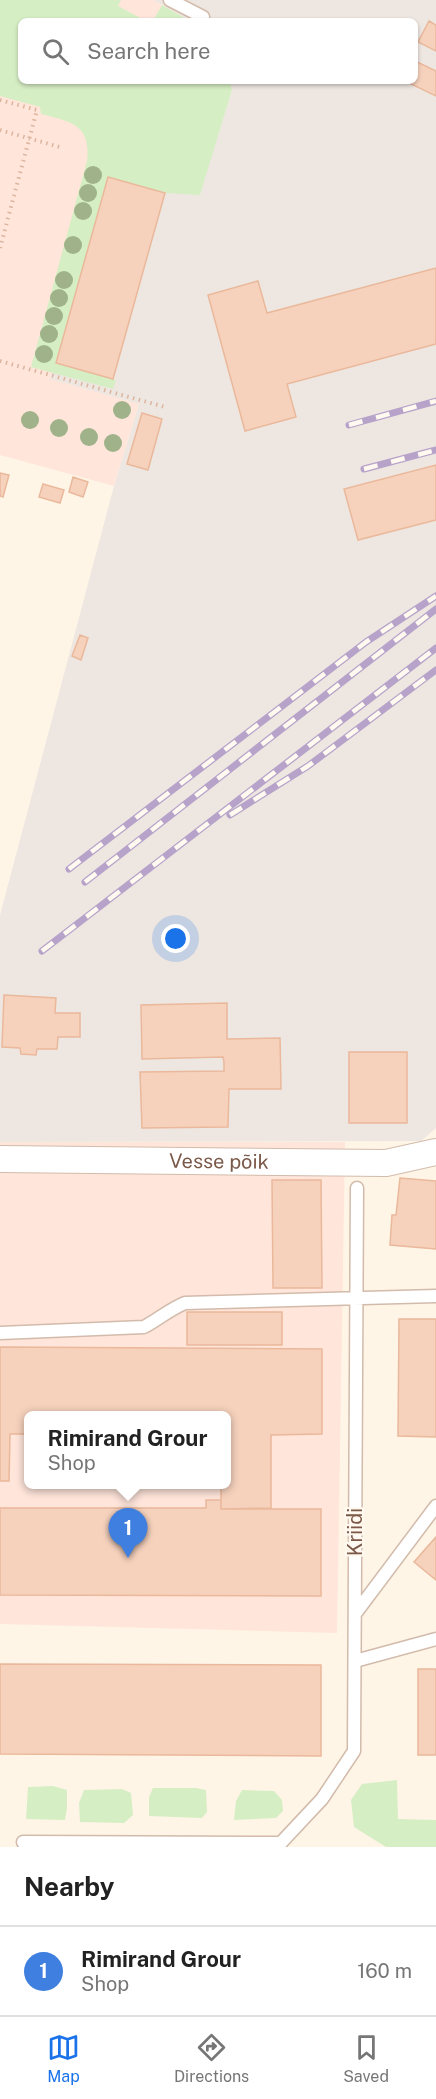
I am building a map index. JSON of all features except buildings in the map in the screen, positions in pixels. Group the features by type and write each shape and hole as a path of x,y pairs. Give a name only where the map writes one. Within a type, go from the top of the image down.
{"street":[{"name":"Vesse põik","path":"0,1159 386,1163 436,1152"}],"lane":[{"path":"170,0 203,18"},
{"name":"Kriidi","path":"279,1845 322,1799 354,1751 357,1188"},
{"path":"0,1332 144,1327 171,1309 185,1303 436,1296"},
{"path":"355,1614 436,1506"},
{"path":"355,1661 436,1639"},
{"path":"23,1842 279,1845"}],"path":[{"path":"0,100 37,110 0,248"},
{"path":"0,130 63,148"},
{"path":"0,361 165,407"}],"shaded area":[{"path":"0,0 153,0 185,18 18,18 18,84 228,84 50,378 139,404 114,486 0,455"},
{"path":"153,0 436,0 436,1128 421,1141 0,1142 0,915 114,486 139,404 50,379 107,172 199,195 232,90 231,84 418,84 418,18 185,18"},
{"path":"0,1142 345,1142 337,1633 0,1624"}],"green space":[{"path":"0,0 121,0 118,6 140,18 18,18 18,84 231,84 232,90 200,195 165,193 108,178 56,363 116,380 113,389 31,367 87,161 86,139 77,127 70,123 41,114 40,107 0,96"},
{"path":"162,5 185,18 155,18"},
{"path":"397,1780 398,1819 436,1820 436,1847 386,1847 354,1827 351,1800 362,1784"},
{"path":"53,1786 67,1790 65,1820 26,1819 28,1787"},
{"path":"153,1788 206,1790 207,1812 202,1818 149,1816 149,1797"},
{"path":"122,1789 131,1793 133,1815 124,1823 80,1822 79,1803 84,1790"},
{"path":"242,1790 274,1791 282,1800 283,1811 276,1818 234,1820 236,1801"}],"railway":[{"path":"349,425 436,401"},
{"path":"364,469 436,450"},
{"path":"69,869 366,642 436,596"},
{"path":"85,882 436,609"},
{"path":"42,951 436,648"},
{"path":"230,815 308,766 436,670"}],"place":[{"name":"Rimirand Grour","path":"128,1558"}]}
